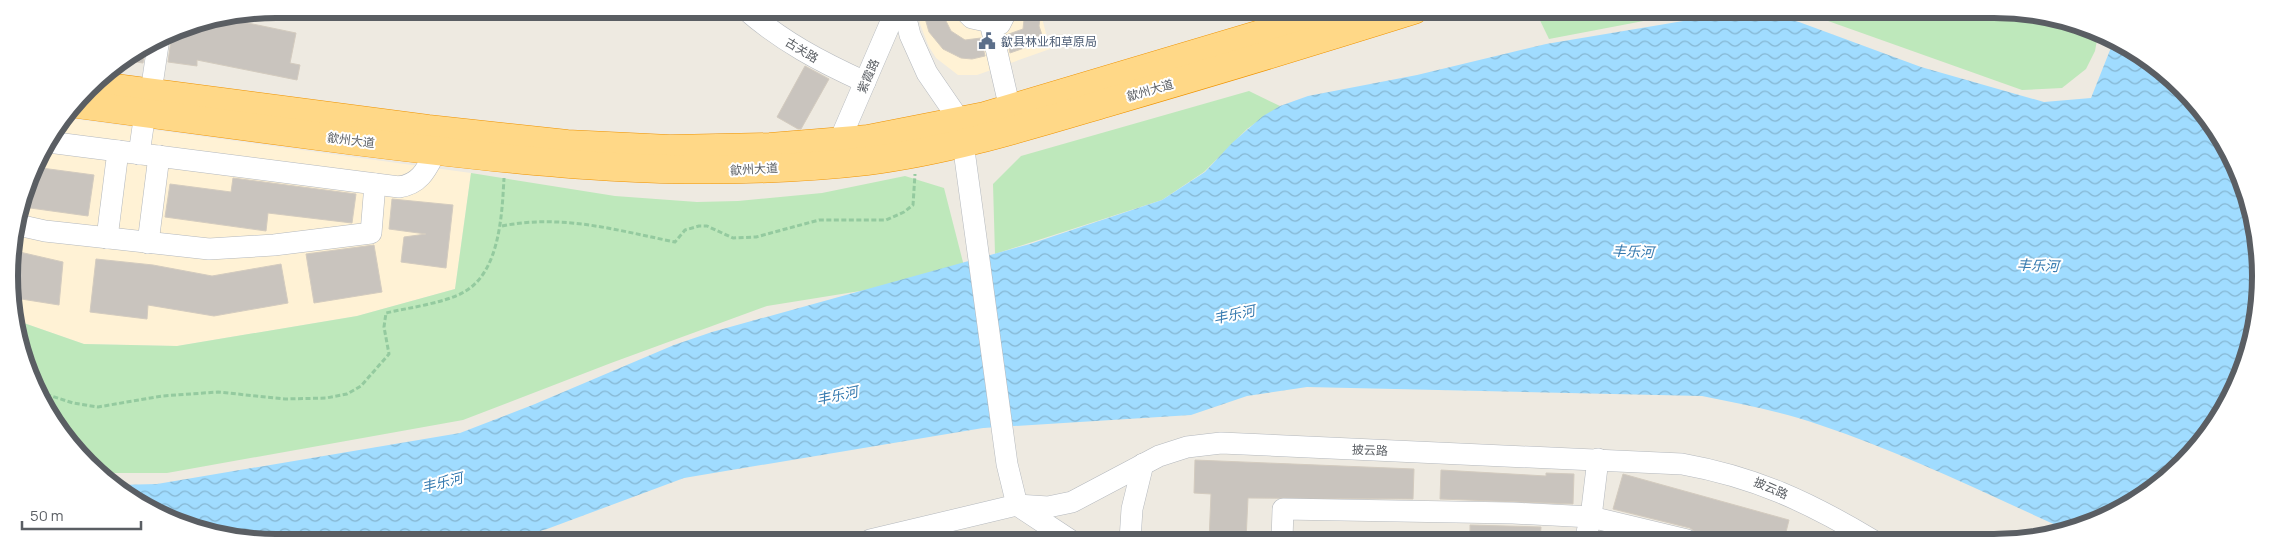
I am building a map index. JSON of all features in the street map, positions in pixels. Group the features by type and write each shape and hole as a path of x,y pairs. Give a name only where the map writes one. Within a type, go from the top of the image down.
{"highway":[{"name":"歙州大道","path":"99,87 148,103 436,151 617,169 721,171 821,165 871,160 917,152 1010,109 1314,18"},
{"name":"歙州大道","path":"83,104 148,103 428,128 576,145 661,149 721,149 961,132 990,137 1387,18"}],"street":[{"name":"古关路","path":"755,18 768,29 815,59 865,82"},
{"name":"紫霞路","path":"839,142 893,18"},
{"path":"906,18 910,35 927,73 961,132 1007,464 1017,504 1061,534"},
{"path":"972,18 1000,24 1003,18"},
{"path":"990,22 1010,109"},
{"path":"148,243 148,103 158,46"},
{"path":"54,143 399,187 415,183 424,174 436,151"},
{"path":"107,238 118,151"},
{"path":"22,226 44,231 208,250 303,242 371,233 375,184"},
{"name":"披云路","path":"894,534 1017,504 1048,507 1072,502 1083,498 1143,464 1186,447 1221,443 1682,464 1732,474 1774,488 1861,534"},
{"path":"1587,534 1591,517 1598,459"},
{"path":"1130,534 1132,509 1143,464"},
{"path":"1282,534 1283,509 1513,513 1591,517 1662,534"}],"path":[{"path":"502,226 543,220 572,222 675,242 685,230 699,226 707,226 733,238 756,237 819,220 886,220 904,212 913,204 917,152"},
{"path":"46,394 74,403 98,407 162,396 218,392 306,399 347,394 366,383 389,354 384,327 386,313 456,296 471,287 485,271 502,226 506,159"}],"shaded area":[{"name":"歙县林业和草原局","path":"920,18 1042,18 1050,49 977,75 958,75 936,58 929,47"},
{"path":"71,118 471,173 455,289 357,316 177,346 84,344 22,322 18,292 18,259 26,209 44,161"}],"green space":[{"path":"1539,18 1659,18 1549,39"},
{"path":"1820,18 2010,18 2044,22 2097,39 2095,51 2086,69 2062,88 2022,90"},
{"path":"1249,91 1280,106 1247,129 1204,172 1162,200 995,254 993,184 1021,156"},
{"path":"471,173 615,196 697,202 738,201 822,193 905,176 944,188 966,274 767,306 463,420 167,473 110,473 93,458 71,433 44,390 31,358 22,322 84,344 177,346 357,316 455,289"}],"water":[{"name":"丰乐河","path":"1701,18 1783,18 1799,22 1921,67 2044,102 2091,98 2112,46 2151,71 2187,105 2217,147 2238,193 2247,225 2251,259 2251,292 2243,342 2225,390 2198,433 2176,458 2151,480 2108,507 2058,526 1944,474 1851,436 1791,416 1702,396 1307,387 1247,396 1191,415 983,428 684,478 529,534 276,534 225,529 193,520 161,507 125,485 157,484 460,433 535,404 674,345 712,332 1030,244 1162,200 1205,172 1232,143 1263,116 1280,106 1308,96 1417,75 1546,44"}],"building":[{"path":"925,18 944,18 951,31 965,40 981,38 985,56 972,59 961,58 943,49 929,32"},
{"path":"1024,18 1040,18 1039,26 1044,41 1010,53 1006,35 1023,29"},
{"path":"243,20 243,22 296,33 290,63 300,65 297,80 197,60 197,66 168,62 171,40 209,26"},
{"path":"144,53 143,63 132,61"},
{"path":"805,66 829,79 801,129 798,129 777,117"},
{"path":"41,168 94,175 88,216 26,207"},
{"path":"233,178 356,194 352,223 268,213 266,231 165,217 170,184 231,192"},
{"path":"392,199 453,205 446,268 401,262 404,237 426,234 389,229"},
{"path":"374,245 382,292 314,303 306,254"},
{"path":"19,252 63,262 59,305 19,299"},
{"path":"96,259 153,265 212,276 281,264 288,303 214,316 148,305 147,319 90,312"},
{"path":"1195,460 1414,469 1413,499 1248,498 1246,534 1209,534 1211,494 1194,493"},
{"path":"1441,470 1546,476 1546,473 1574,474 1573,504 1440,499"},
{"path":"1623,474 1789,520 1786,534 1700,534 1690,528 1613,509"},
{"path":"1470,525 1541,527 1540,534 1470,534"}],"place":[{"name":"歙县林业和草原局","path":"987,41"}]}
